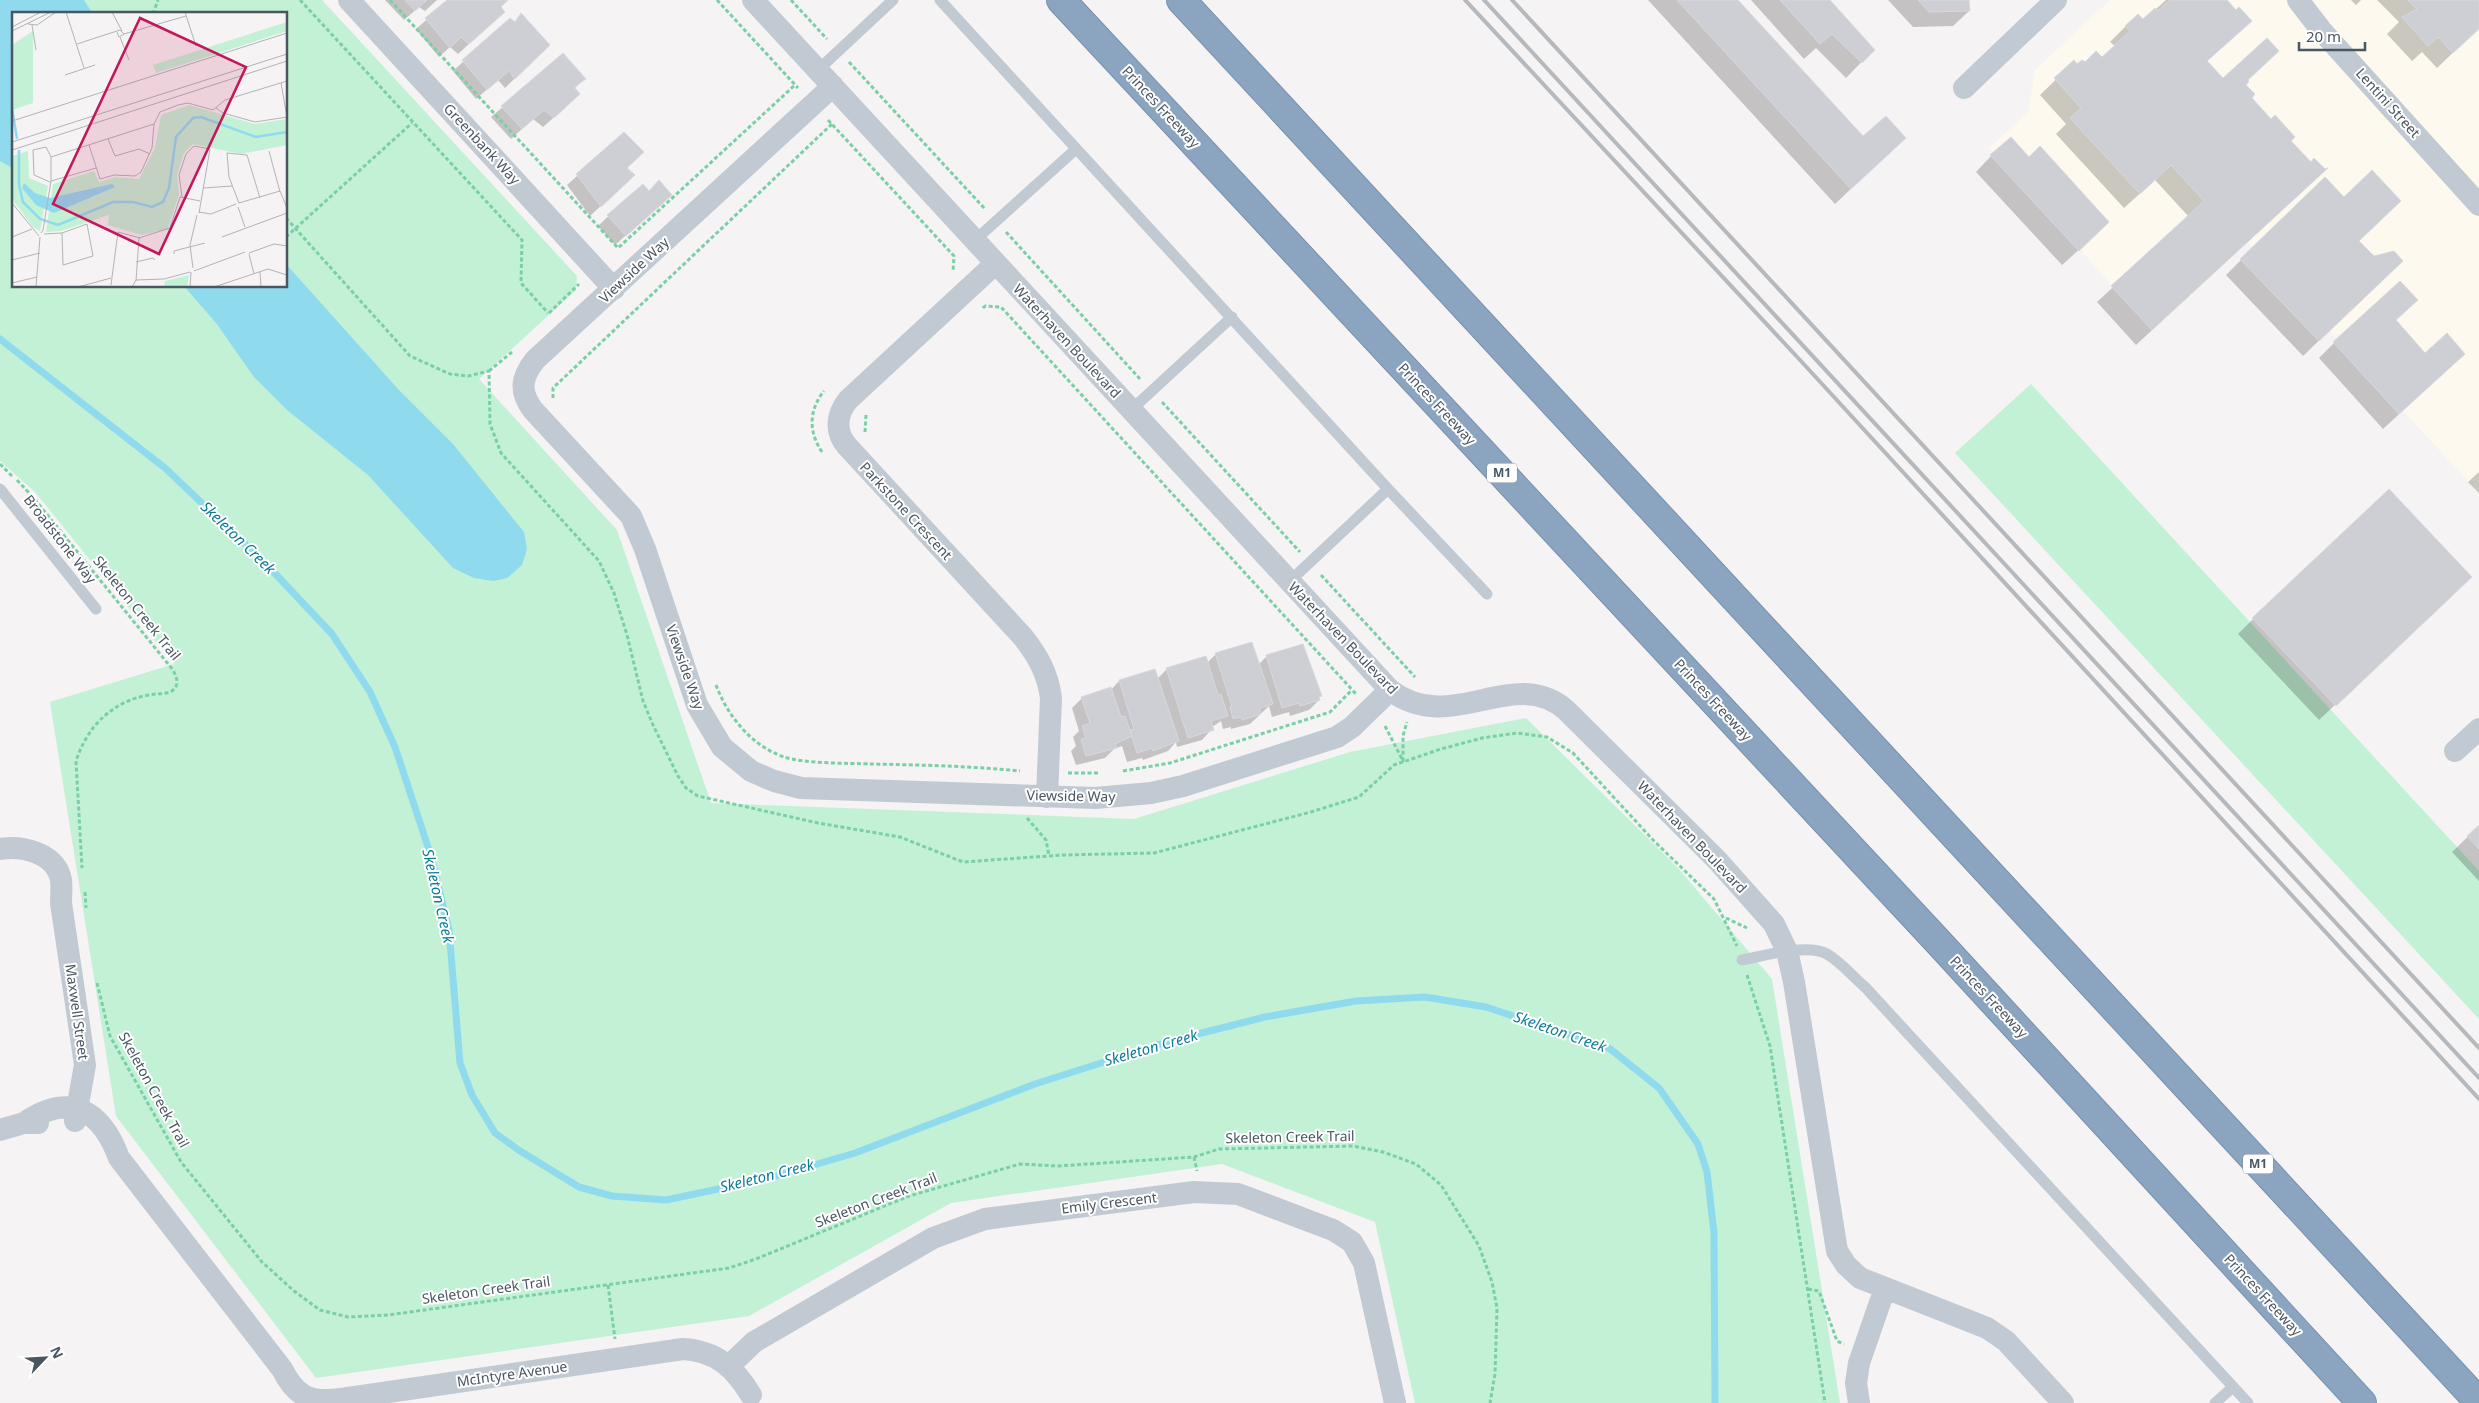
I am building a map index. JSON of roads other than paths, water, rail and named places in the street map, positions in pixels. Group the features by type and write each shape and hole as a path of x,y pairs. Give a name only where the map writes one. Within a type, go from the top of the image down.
{"highway":[{"name":"Princes Freeway","path":"1061,0 1942,946 2362,1403"},
{"name":"M1","path":"1181,0 2479,1402"}],"street":[{"name":"Greenbank Way","path":"349,0 614,289"},
{"name":"Waterhaven Boulevard","path":"753,0 1390,690 1412,703 1426,707 1450,706 1527,694 1545,696 1558,703 1730,873 1774,924 1787,951 1794,982 1837,1251 1846,1265 1860,1278 1987,1328 2006,1341 2063,1403"},
{"path":"1964,88 2056,0"},
{"name":"Lentini Street","path":"2298,0 2321,30 2479,205"},
{"name":"Viewside Way","path":"825,78 813,105 535,360 526,371 522,383 523,393 527,402 543,422 631,516 645,549 697,705 722,747 751,771 774,781 801,788 1115,798 1183,786 1327,741 1352,727 1390,690"},
{"name":"Parkstone Crescent","path":"996,264 848,400 840,414 838,430 847,446 1023,637 1040,661 1049,686 1051,698 1047,796"},
{"path":"2455,751 2479,729"},
{"name":"Maxwell Street","path":"0,849 24,848 48,860 61,879 61,903 85,1066 77,1115"},
{"name":"Maxwell Street","path":"0,859 23,861 39,868 61,903"},
{"name":"McIntyre Avenue","path":"0,1130 24,1123 40,1112 53,1108 77,1115 88,1113 104,1129 119,1158 282,1369 311,1386 331,1392 341,1398 618,1359 682,1348 697,1350 734,1361 752,1399"},
{"name":"Emily Crescent","path":"734,1361 754,1342 933,1238 962,1226 985,1219 1194,1192 1218,1192 1238,1194 1333,1230 1352,1242 1364,1264 1395,1403"},
{"path":"1859,1403 1856,1383 1862,1352 1885,1288"}],"lane":[{"path":"825,78 839,52 893,0"},
{"path":"940,0 1388,489 1488,594"},
{"path":"974,241 1076,149"},
{"path":"1131,410 1232,317"},
{"name":"Broadstone Way","path":"0,489 96,609"},
{"path":"1290,581 1388,489"},
{"path":"1742,960 1787,951 1816,950 1827,954 1866,987 2248,1403"},
{"path":"2215,1403 2233,1386"}],"water":[{"path":"0,0 84,0 92,12 12,12 12,168 0,161"},
{"path":"288,266 399,390 453,444 524,532 527,549 522,565 507,578 494,581 474,578 453,568 368,475 287,410 254,377 216,323 186,288 288,288"}],"waterway":[{"name":"Skeleton Creek","path":"0,339 165,468 267,565 332,634 370,692 395,747 431,856 449,930 460,1063 472,1095 495,1133 520,1151 579,1187 612,1196 666,1200 766,1179 855,1153 1035,1084 1170,1041 1265,1017 1356,1001 1425,997 1486,1007 1609,1048 1659,1088 1698,1144 1707,1172 1714,1233 1715,1403"}],"railway":[{"path":"1465,0 1800,360 2479,1099"},
{"path":"1484,0 2479,1078"},
{"path":"1512,0 2479,1048"}]}
